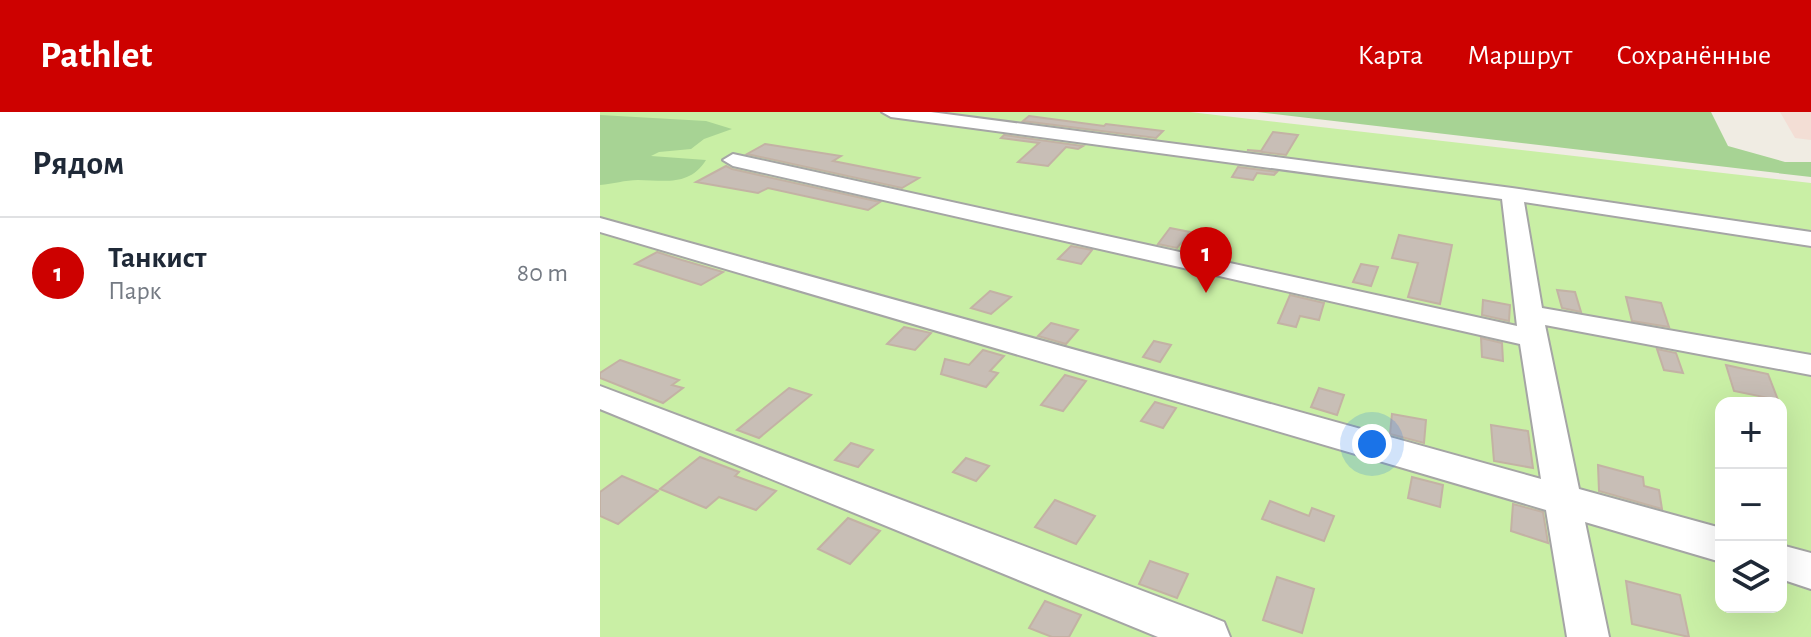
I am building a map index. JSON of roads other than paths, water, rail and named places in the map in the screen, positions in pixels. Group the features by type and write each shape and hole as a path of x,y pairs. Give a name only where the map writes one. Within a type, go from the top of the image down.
{"lane":[{"path":"891,112 1512,194 1811,239"},
{"path":"733,160 1532,326 1811,365"},
{"path":"1512,194 1532,326 1588,637"},
{"path":"600,225 1715,543"},
{"path":"600,397 1209,637"},
{"path":"1787,564 1811,571"}],"place":[{"name":"Танкист","path":"1206,293"}]}
